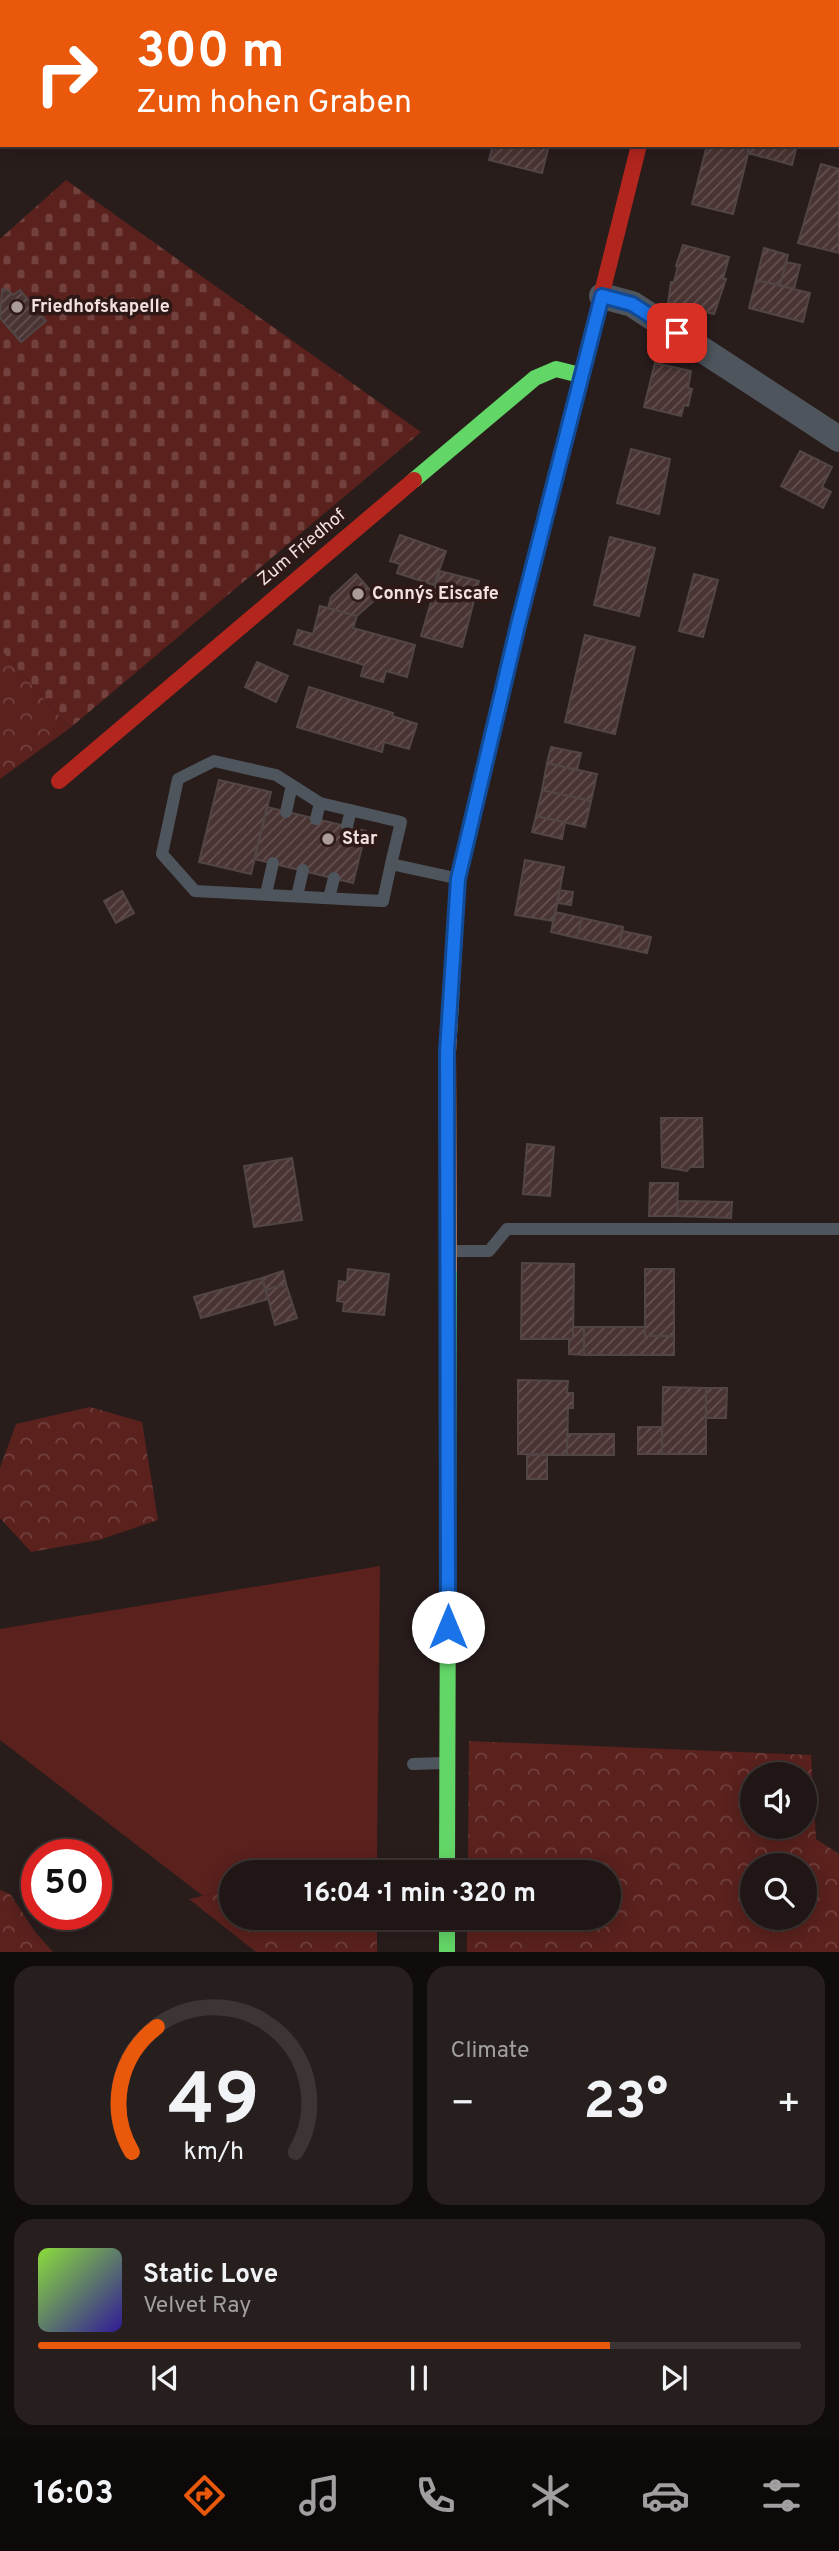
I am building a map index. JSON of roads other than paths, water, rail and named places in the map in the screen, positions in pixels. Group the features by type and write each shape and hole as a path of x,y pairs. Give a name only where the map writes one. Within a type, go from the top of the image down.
{"main road":[{"path":"447,1860 447,1052 458,879 518,625 639,147"},
{"name":"Zum Friedhof","path":"59,781 519,390 535,378 556,369 580,375"},
{"path":"447,1930 447,1952"}],"street":[{"path":"602,296 632,304 839,439"}],"lane":[{"path":"214,761 276,775 320,803 401,822 383,901 195,891 162,854 178,779 214,761"},
{"path":"286,811 292,785"},
{"path":"316,819 320,803"},
{"path":"347,826 351,810"},
{"path":"266,894 273,863"},
{"path":"391,864 458,879"},
{"path":"297,896 303,870"},
{"path":"330,898 334,878"},
{"path":"449,1251 489,1251 506,1229 839,1229"},
{"path":"413,1764 447,1763"}],"place":[{"name":"Friedhofskapelle","path":"17,307"},
{"name":"Conny´s Eiscafe","path":"358,594"},
{"name":"Star","path":"328,839"}]}
